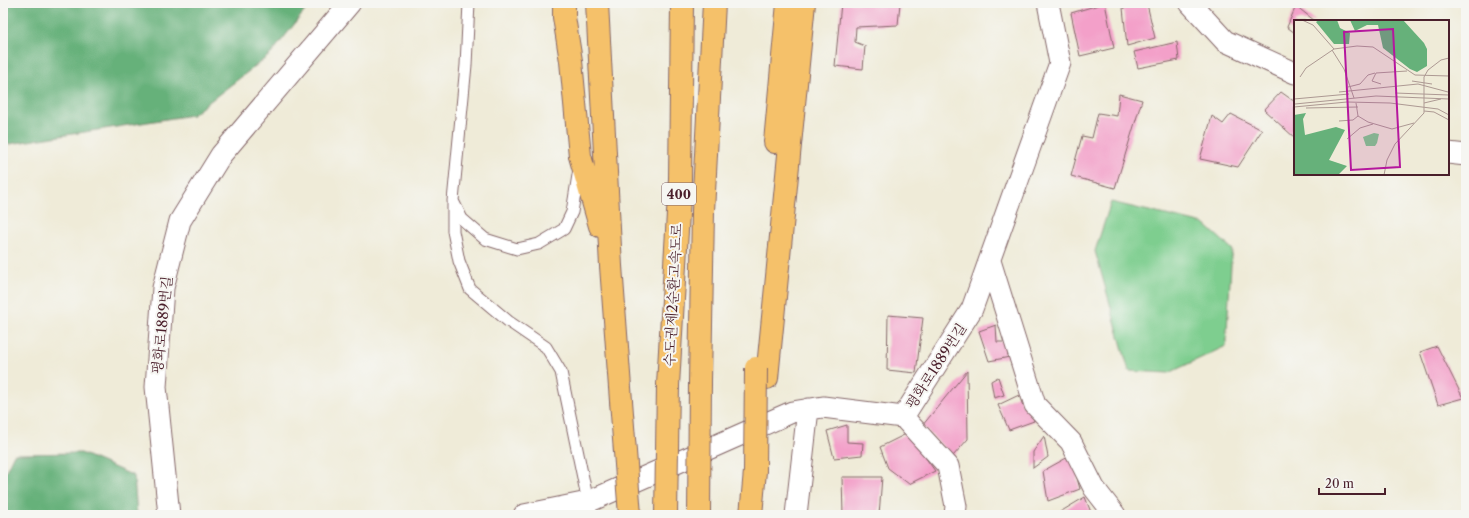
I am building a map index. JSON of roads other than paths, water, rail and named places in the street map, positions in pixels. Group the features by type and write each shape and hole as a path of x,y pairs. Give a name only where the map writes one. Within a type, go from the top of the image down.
{"highway":[{"path":"564,3 564,17 571,61 580,156 611,266"},
{"path":"597,3 611,266 630,515"},
{"name":"수도권제2순환고속도로","path":"666,515 668,385 680,178 682,3"},
{"name":"수도권제2순환고속도로","path":"699,515 703,211 714,3"},
{"path":"751,515 780,76 788,3"},
{"path":"761,373 804,3"}],"street":[{"name":"평화로1889번길","path":"169,515 156,387 163,288 180,221 221,155 350,3"},
{"name":"평화로1889번길","path":"524,515 588,502 792,412 823,407 903,417 972,309 1060,63 1048,3"},
{"path":"1190,3 1225,41 1294,73"},
{"path":"1449,153 1466,155"},
{"path":"990,261 1035,405 1071,442 1094,488 1115,515"},
{"path":"796,515 808,409"},
{"path":"903,417 948,466 956,506 955,515"}],"lane":[{"path":"470,3 466,65 452,201 453,231 457,254 470,289 508,321 546,347 561,372 588,502"},
{"path":"452,201 462,219 485,239 517,249 539,244 564,229 572,212 580,156"}]}
